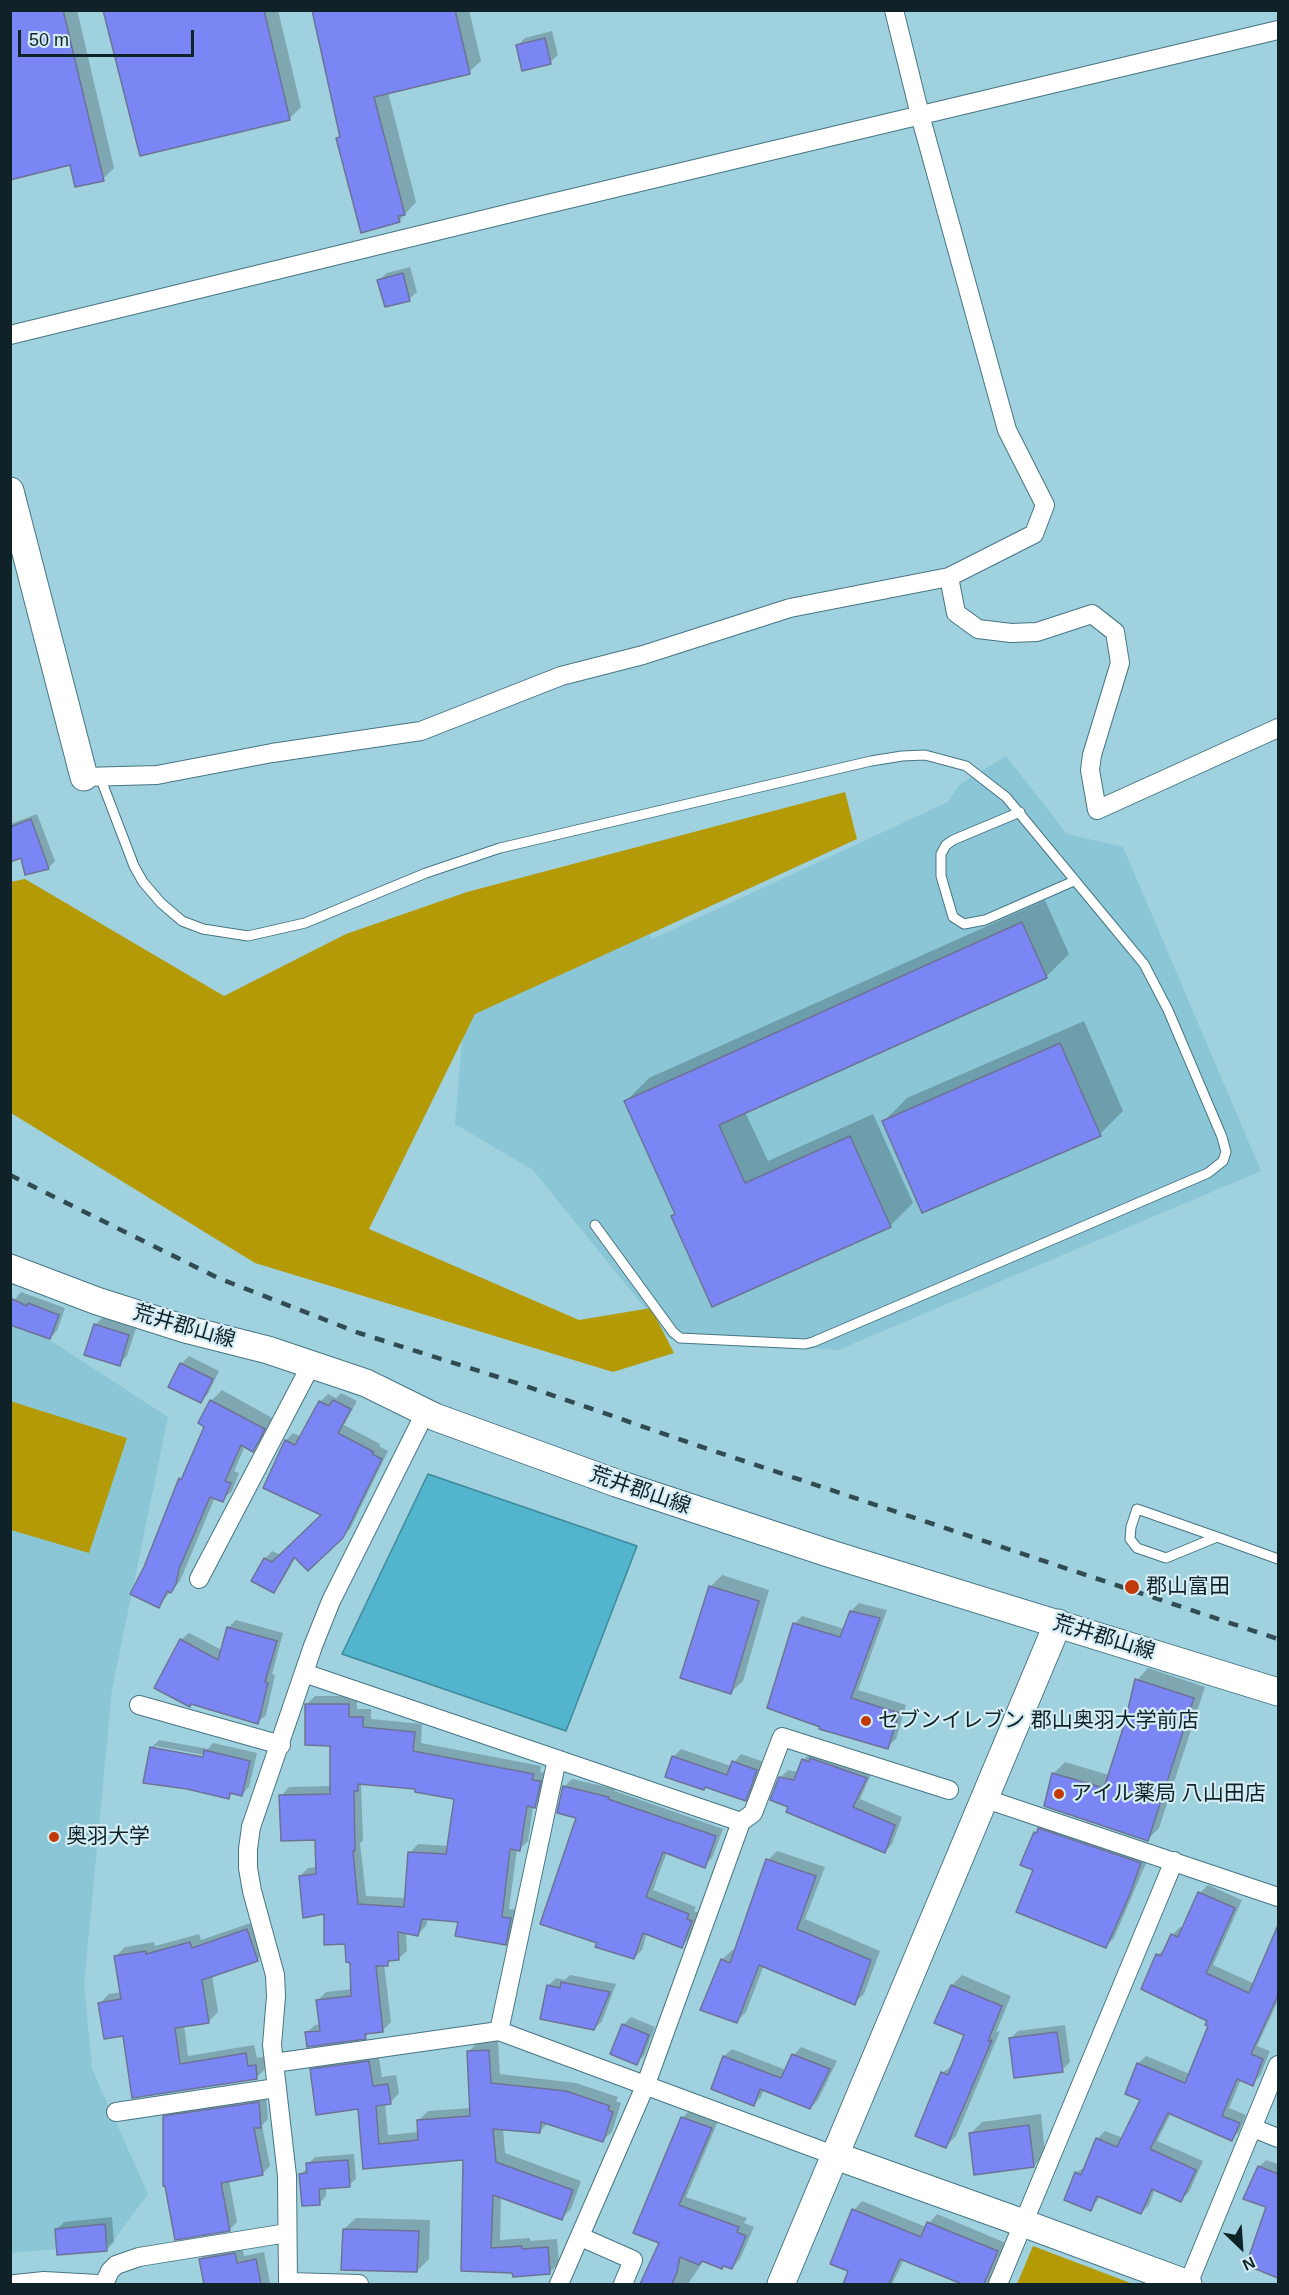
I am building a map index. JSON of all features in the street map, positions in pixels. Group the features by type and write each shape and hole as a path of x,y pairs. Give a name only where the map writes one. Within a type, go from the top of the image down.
{"street":[{"path":"10,491 92,777 157,775 272,753 421,732 561,676 643,654 790,608 949,577 1034,534 1045,505 1007,430 920,115 894,10"},
{"path":"10,335 531,207 1278,30"},
{"path":"949,577 956,613 978,629 1011,633 1037,632 1092,615 1115,632 1120,663 1092,755 1090,770 1097,810 1278,728"},
{"name":"荒井郡山線","path":"10,1268 97,1301 185,1329 268,1350 366,1383 435,1417 616,1483 831,1554 1278,1692"},
{"path":"199,1579 311,1365"},
{"path":"359,2284 288,2283 287,2176 272,2045 276,1996 275,1975 252,1891 248,1849 255,1811 331,1601 426,1412"},
{"path":"781,2284 1058,1623"},
{"path":"304,1673 741,1822"},
{"path":"139,1705 280,1745"},
{"path":"559,2284 646,2084 741,1822 753,1813 783,1737 949,1790"},
{"path":"499,2031 556,1759"},
{"path":"983,1798 1278,1897"},
{"path":"998,2284 1174,1861"},
{"path":"274,2063 499,2031 1188,2284 1278,2065"},
{"path":"116,2112 276,2088"},
{"path":"1253,2128 1278,2138"},
{"path":"104,2284 110,2271 116,2265 139,2257 157,2256 287,2233"},
{"path":"581,2237 633,2260 623,2284"},
{"path":"15,2284 44,2281 98,2284"}],"lane":[{"path":"92,777 134,866 143,882 161,903 182,921 203,929 248,936 305,922 426,873 501,848 836,768 902,756 925,755 966,766 1006,796 1144,964 1154,981 1222,1137 1226,1152 1223,1161 1214,1170 806,1344 680,1338 673,1332 595,1225"},
{"path":"1020,812 946,845 942,854 941,876 953,917 964,924 985,920 1074,881"},
{"path":"1217,1537 1166,1558 1137,1548 1130,1539 1137,1509 1217,1537 1278,1559"}],"shaded area":[{"path":"1006,756 1067,834 1123,847 1261,1171 838,1350 670,1339 533,1170 455,1124 465,1007 645,925 652,939 948,802 959,785"},
{"path":"845,792 857,839 475,1014 369,1229 579,1320 651,1308 674,1353 613,1372 255,1263 11,1113 10,882 25,879 224,996 346,934 467,892"},
{"name":"奥羽大学","path":"10,1314 168,1417 112,1689 84,1984 92,2069 148,2194 111,2244 11,2253"},
{"path":"10,1401 127,1438 89,1553 11,1530"},
{"path":"428,1474 637,1546 566,1731 342,1654"},
{"path":"1033,2246 1133,2284 1017,2284"}],"building":[{"path":"10,10 63,10 104,181 75,187 70,165 10,180"},
{"path":"103,10 264,10 290,120 140,156"},
{"path":"312,10 455,10 470,74 374,97 405,215 398,216 400,222 361,233 336,138 340,137"},
{"path":"545,38 551,64 522,71 516,45"},
{"path":"403,273 410,301 385,307 377,280"},
{"path":"31,819 49,869 25,875 21,858 10,862 10,827"},
{"path":"1022,922 1047,978 719,1125 745,1183 850,1136 891,1227 712,1307 671,1216 675,1214 624,1101"},
{"path":"1060,1043 1101,1136 922,1213 882,1121"},
{"path":"10,1298 27,1306 28,1303 59,1315 50,1339 10,1325"},
{"path":"94,1324 129,1335 120,1366 84,1355"},
{"path":"180,1363 213,1379 201,1403 168,1387"},
{"path":"210,1400 265,1429 253,1452 241,1445 225,1481 231,1483 223,1502 210,1497 179,1569 176,1584 171,1593 167,1591 159,1608 130,1594 144,1567 179,1478 181,1480 204,1427 198,1423"},
{"path":"333,1400 351,1409 338,1433 374,1452 372,1454 382,1459 343,1538 308,1571 294,1557 274,1593 251,1581 264,1558 272,1562 321,1515 263,1488 285,1440 295,1445 319,1401 329,1406"},
{"path":"709,1586 759,1601 731,1694 680,1678"},
{"path":"850,1611 880,1618 851,1698 899,1713 888,1749 819,1729 820,1727 767,1708 793,1623 840,1637"},
{"path":"227,1627 277,1641 265,1682 268,1683 258,1724 191,1704 190,1707 154,1688 180,1639 218,1660"},
{"path":"1135,1679 1194,1698 1148,1841 1044,1806 1052,1773 1104,1788 1125,1722"},
{"path":"305,1704 349,1704 349,1717 363,1717 363,1727 415,1732 413,1751 534,1774 532,1780 541,1781 535,1808 527,1806 520,1851 510,1849 502,1917 511,1918 506,1945 455,1936 458,1922 422,1919 418,1936 398,1932 399,1960 388,1961 388,1966 376,1966 383,2032 365,2034 366,2039 307,2047 305,2032 320,2031 316,2000 351,1996 350,1963 346,1962 345,1944 324,1945 324,1914 303,1918 299,1876 316,1874 315,1840 281,1841 279,1795 330,1794 330,1746 305,1745","holes":["358,1784 415,1789 415,1792 454,1799 446,1854 408,1852 404,1907 358,1904 353,1851 355,1851 354,1791 358,1791"]},
{"path":"150,1747 203,1757 204,1750 250,1761 242,1796 230,1793 229,1799 187,1789 143,1783"},
{"path":"672,1756 727,1775 732,1761 757,1770 746,1801 665,1777"},
{"path":"810,1758 867,1778 853,1807 895,1825 885,1853 786,1812 788,1807 770,1800 779,1777 794,1780 802,1759 809,1762"},
{"path":"563,1786 609,1797 608,1799 716,1836 705,1868 663,1852 646,1897 689,1914 687,1919 692,1921 682,1948 643,1933 634,1959 595,1947 597,1943 540,1924 576,1818 557,1813"},
{"path":"1038,1828 1141,1863 1106,1948 1016,1912 1033,1870 1020,1865 1034,1832 1037,1833"},
{"path":"766,1859 816,1876 797,1929 871,1960 855,2005 759,1965 737,2023 700,2010 721,1959 730,1963"},
{"path":"1198,1892 1235,1908 1206,1973 1249,1993 1278,1925 1278,1995 1251,2054 1263,2059 1253,2086 1237,2079 1222,2116 1240,2123 1232,2141 1168,2113 1150,2149 1196,2170 1181,2202 1152,2189 1141,2214 1097,2196 1091,2211 1064,2200 1075,2172 1081,2175 1096,2138 1117,2147 1140,2100 1125,2094 1137,2063 1185,2083 1208,2026 1205,2025 1207,2021 1141,1989 1156,1954 1161,1956 1171,1934 1178,1937"},
{"path":"247,1929 258,1961 202,1980 209,2023 175,2028 180,2064 246,2053 248,2066 256,2065 257,2079 132,2098 123,2036 104,2039 98,2003 121,1999 114,1956 146,1951 146,1954 190,1942 192,1948"},
{"path":"561,1982 610,1992 594,2030 540,2019 547,1985 560,1988"},
{"path":"951,1985 1002,2006 988,2041 992,2040 946,2148 915,2136 941,2072 948,2075 964,2035 934,2023"},
{"path":"622,2024 649,2035 637,2065 610,2054"},
{"path":"1057,2032 1063,2072 1014,2078 1009,2038"},
{"path":"489,2050 491,2083 566,2091 610,2106 608,2110 613,2112 603,2142 541,2122 540,2133 493,2129 496,2162 573,2190 562,2220 493,2195 491,2248 548,2247 550,2274 513,2277 512,2273 461,2271 463,2160 363,2169 358,2109 316,2115 310,2069 369,2061 373,2086 388,2084 391,2104 376,2106 379,2144 418,2140 417,2120 470,2116 467,2051"},
{"path":"792,2054 830,2069 810,2109 760,2089 754,2106 711,2089 723,2056 781,2078"},
{"path":"259,2102 261,2128 254,2128 263,2175 221,2183 230,2231 175,2240 165,2186 163,2186 163,2116"},
{"path":"681,2117 712,2128 679,2205 739,2227 737,2232 746,2236 732,2269 723,2266 722,2269 702,2261 699,2265 680,2257 672,2284 640,2284 659,2243 633,2233"},
{"path":"1029,2125 1034,2167 974,2175 969,2133"},
{"path":"348,2160 350,2187 319,2189 320,2205 302,2206 299,2174 307,2173 306,2163"},
{"path":"1258,2166 1278,2174 1278,2278 1246,2265 1266,2207 1243,2199"},
{"path":"852,2209 921,2237 927,2222 998,2251 984,2284 962,2284 900,2259 889,2284 843,2284 848,2271 830,2264"},
{"path":"105,2224 107,2251 57,2255 55,2229"},
{"path":"343,2229 419,2231 417,2272 341,2270"},
{"path":"235,2253 237,2263 256,2259 261,2284 204,2284 199,2259"}],"railway":[{"path":"10,1175 218,1278 359,1333 520,1384 1278,1639"}],"place":[{"name":"郡山富田","path":"1132,1587"},
{"name":"セブンイレブン 郡山奥羽大学前店","path":"866,1721"},
{"name":"アイル薬局 八山田店","path":"1059,1794"},
{"name":"奥羽大学","path":"54,1837"}]}
